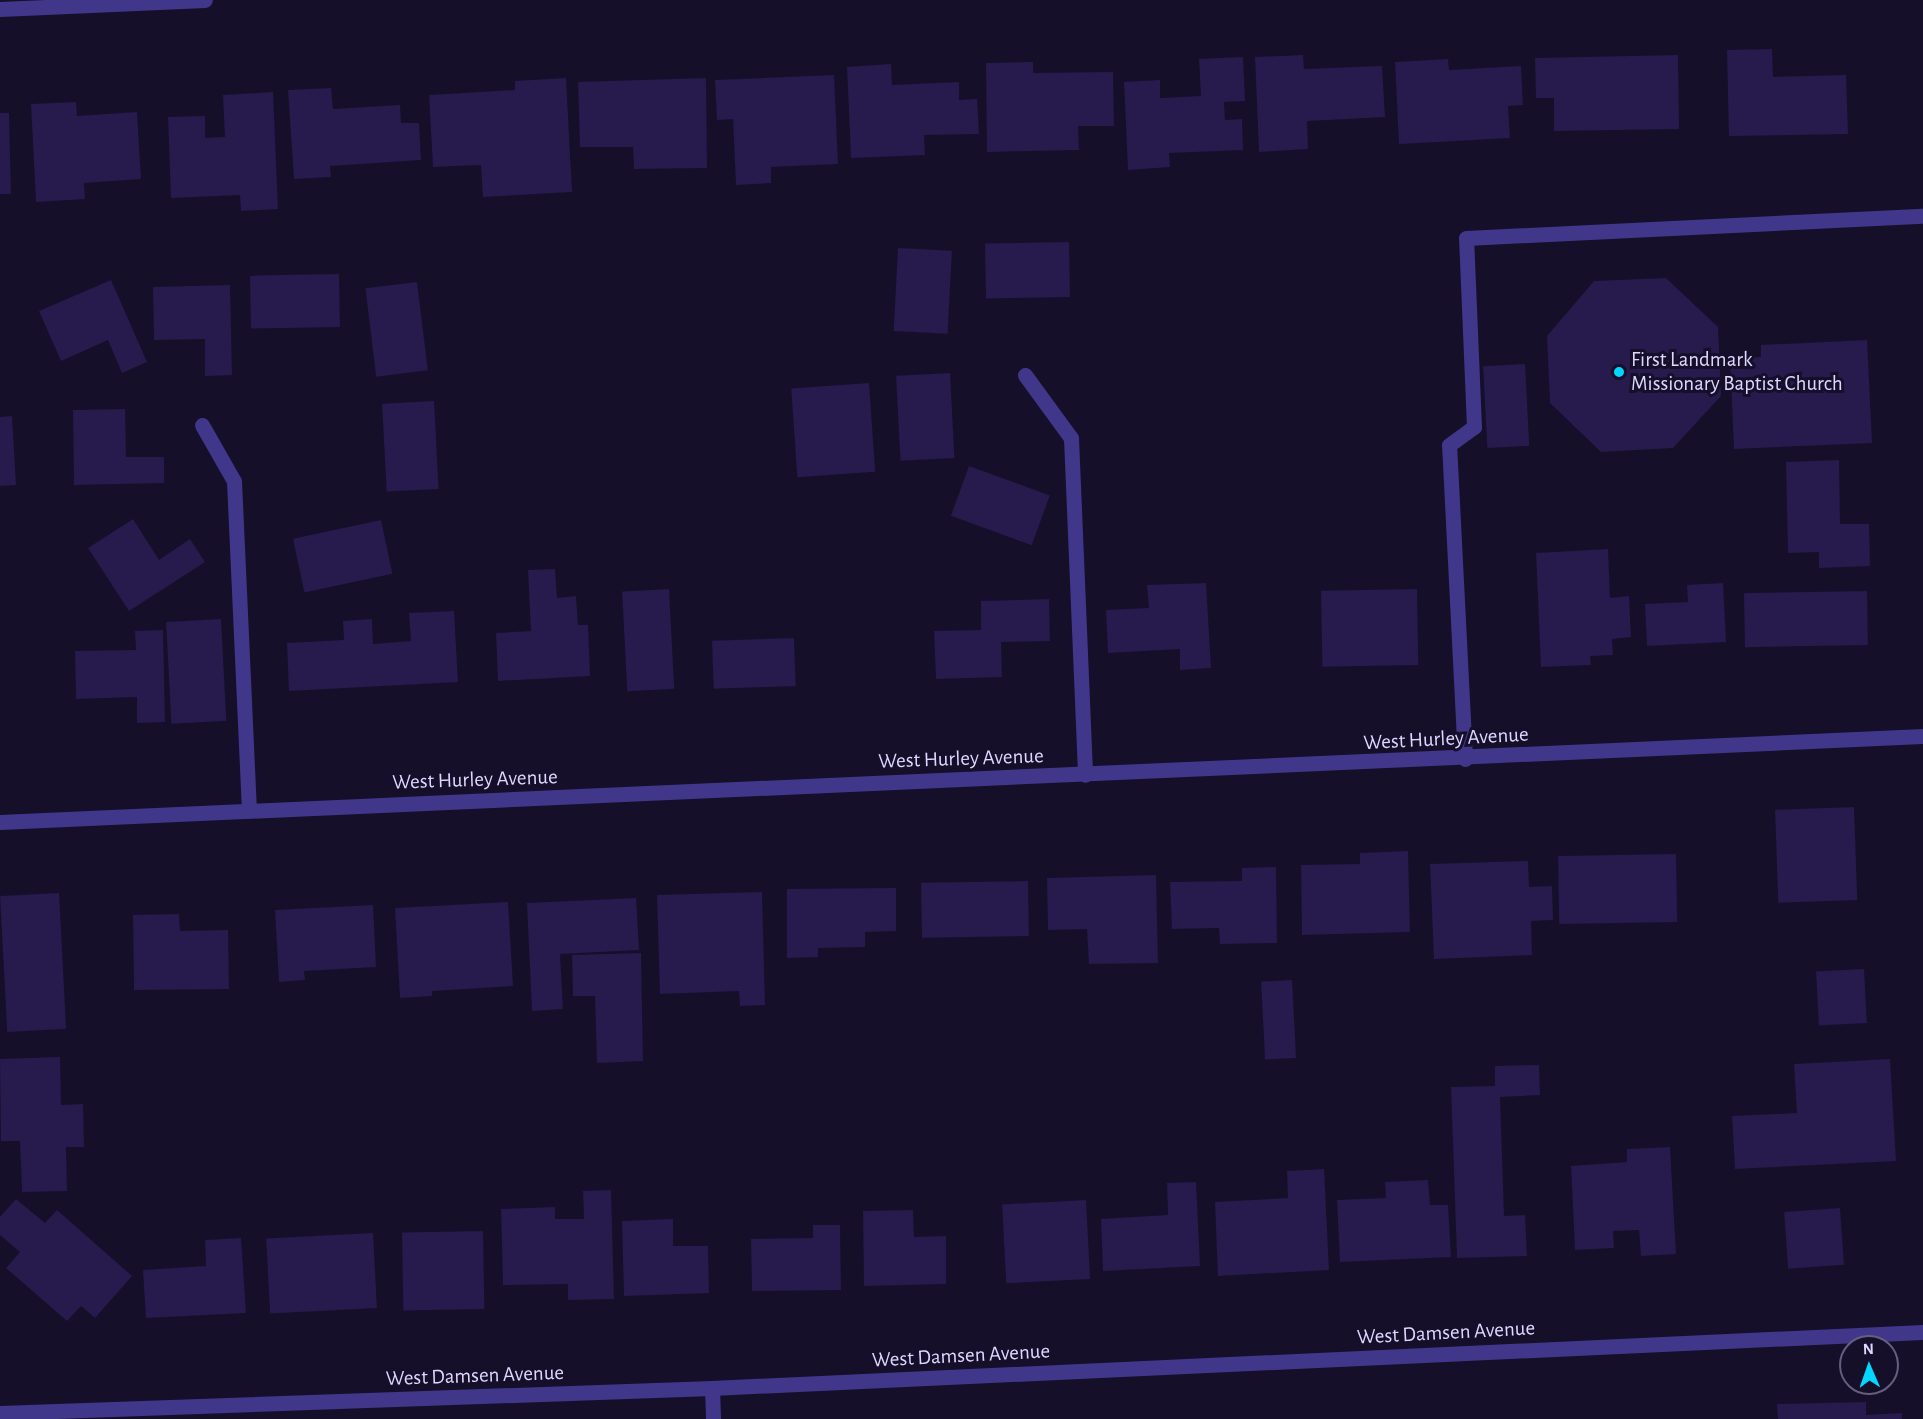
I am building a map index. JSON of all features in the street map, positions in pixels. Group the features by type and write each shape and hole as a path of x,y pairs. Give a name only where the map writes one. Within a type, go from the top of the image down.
{"street":[{"path":"0,9 205,0"},
{"path":"1465,759 1449,446 1474,427 1466,238 1923,216"},
{"path":"1025,375 1071,438 1085,775"},
{"path":"202,425 234,481 249,811"},
{"name":"West Hurley Avenue","path":"0,822 1465,759 1923,736"},
{"name":"West Damsen Avenue","path":"0,1413 712,1388 1923,1332"},
{"path":"712,1388 713,1419"}],"building":[{"path":"1772,49 1773,77 1846,75 1848,134 1729,136 1727,50"},
{"path":"1303,55 1304,69 1382,66 1385,117 1307,121 1308,149 1259,152 1255,57"},
{"path":"1678,55 1679,129 1554,131 1554,98 1536,98 1535,58"},
{"path":"1243,57 1245,101 1224,102 1225,120 1242,119 1243,150 1169,153 1170,167 1128,170 1124,82 1160,80 1160,98 1201,96 1199,59"},
{"path":"1448,59 1449,70 1521,66 1523,105 1508,106 1510,138 1399,144 1395,62"},
{"path":"1033,62 1033,73 1113,72 1114,126 1078,126 1079,150 987,152 986,63"},
{"path":"891,64 892,85 959,82 959,100 977,99 979,134 924,135 925,155 851,158 847,67"},
{"path":"834,75 838,164 771,167 771,183 736,185 733,119 717,120 715,80"},
{"path":"566,78 572,192 483,197 481,165 433,167 429,95 515,90 515,81"},
{"path":"706,78 707,168 634,169 633,147 580,147 578,82"},
{"path":"331,88 333,109 400,105 401,123 419,123 421,160 330,166 331,177 294,179 288,90"},
{"path":"273,92 278,209 241,211 240,195 171,198 168,117 205,116 205,138 225,137 223,95"},
{"path":"76,102 77,116 137,112 141,179 84,183 85,199 36,202 31,104"},
{"path":"0,113 9,113 11,194 0,194"},
{"path":"1069,242 1070,297 986,298 985,243"},
{"path":"898,248 952,251 948,334 894,331"},
{"path":"339,274 340,327 251,329 250,276"},
{"path":"1666,278 1718,327 1721,396 1673,448 1601,452 1550,403 1547,336 1594,281"},
{"path":"111,280 147,362 122,373 108,340 61,361 39,311"},
{"path":"417,282 428,370 376,377 365,288"},
{"path":"230,285 232,375 205,376 205,339 154,340 153,287"},
{"path":"1867,340 1872,443 1734,449 1730,358 1761,357 1761,345"},
{"path":"1525,364 1529,446 1487,448 1483,366"},
{"path":"950,373 954,458 901,461 896,376"},
{"path":"869,383 875,472 797,477 791,388"},
{"path":"434,401 439,489 387,492 382,404"},
{"path":"125,409 126,457 164,457 164,483 74,485 73,410"},
{"path":"12,416 16,485 0,486 0,417"},
{"path":"1839,460 1840,524 1869,524 1870,566 1819,568 1819,552 1788,553 1786,462"},
{"path":"969,466 1050,495 1032,545 951,516"},
{"path":"133,519 159,560 190,539 205,562 129,611 88,548"},
{"path":"381,520 392,574 304,593 293,539"},
{"path":"1608,549 1610,598 1629,596 1631,637 1612,639 1613,655 1590,656 1591,665 1541,667 1536,553"},
{"path":"555,569 557,598 576,596 578,625 588,625 590,676 498,681 496,633 531,631 528,570"},
{"path":"1206,583 1211,668 1180,670 1180,649 1108,653 1106,610 1149,608 1147,585"},
{"path":"1723,583 1726,642 1647,646 1645,604 1688,602 1687,585"},
{"path":"669,589 674,689 627,691 622,591"},
{"path":"1417,589 1418,665 1322,667 1321,591"},
{"path":"1867,591 1868,645 1745,647 1744,593"},
{"path":"1049,599 1050,641 1001,642 1002,677 936,679 934,631 981,630 981,601"},
{"path":"454,611 458,682 289,691 287,643 344,640 343,621 372,619 373,644 411,641 409,613"},
{"path":"221,619 226,721 171,724 166,622"},
{"path":"163,630 165,722 137,723 137,697 76,699 75,651 136,650 135,631"},
{"path":"794,638 796,686 714,689 712,641"},
{"path":"1854,807 1857,900 1778,903 1775,810"},
{"path":"1408,851 1410,932 1302,935 1301,865 1360,864 1360,853"},
{"path":"1676,854 1677,922 1559,924 1558,856"},
{"path":"1528,861 1529,887 1552,886 1553,920 1531,921 1532,955 1434,959 1430,864"},
{"path":"1276,867 1277,943 1220,944 1219,928 1172,929 1170,882 1242,881 1242,868"},
{"path":"1156,875 1158,963 1089,964 1087,929 1048,930 1047,878"},
{"path":"1028,881 1029,936 922,938 921,883"},
{"path":"896,888 896,931 865,932 865,947 818,948 818,957 787,958 787,889"},
{"path":"762,892 765,1005 740,1006 739,991 660,994 657,895"},
{"path":"59,893 66,1029 7,1032 0,896"},
{"path":"636,898 639,950 560,954 563,1009 532,1011 527,903"},
{"path":"508,902 513,986 432,991 432,996 400,998 395,908"},
{"path":"373,905 376,967 304,971 305,980 279,982 275,910"},
{"path":"179,914 180,931 228,930 229,989 134,990 133,915"},
{"path":"641,953 643,1061 597,1063 595,996 573,996 572,955"},
{"path":"1864,969 1867,1023 1819,1025 1816,972"},
{"path":"1292,980 1296,1058 1265,1060 1261,982"},
{"path":"60,1057 61,1105 83,1104 84,1147 66,1147 67,1191 22,1192 20,1141 1,1141 0,1059"},
{"path":"1890,1059 1896,1161 1735,1169 1732,1116 1797,1113 1794,1064"},
{"path":"1539,1065 1540,1095 1500,1097 1504,1216 1525,1215 1527,1256 1457,1258 1451,1087 1495,1086 1495,1066"},
{"path":"1670,1147 1676,1254 1641,1256 1639,1230 1613,1231 1614,1248 1575,1250 1571,1166 1627,1162 1627,1149"},
{"path":"1324,1169 1329,1270 1218,1276 1215,1202 1288,1198 1287,1171"},
{"path":"1428,1180 1430,1205 1448,1205 1451,1257 1340,1262 1337,1200 1386,1198 1385,1182"},
{"path":"1196,1182 1200,1266 1103,1271 1101,1219 1168,1215 1167,1183"},
{"path":"611,1190 614,1299 568,1300 568,1284 503,1285 501,1209 555,1207 555,1219 584,1219 583,1191"},
{"path":"16,1199 45,1223 57,1210 132,1276 95,1318 81,1306 67,1321 6,1268 20,1252 0,1235 0,1217"},
{"path":"1086,1200 1090,1279 1006,1283 1002,1204"},
{"path":"1840,1208 1844,1265 1788,1269 1784,1212"},
{"path":"913,1210 914,1237 946,1236 946,1284 864,1286 863,1211"},
{"path":"673,1219 673,1246 708,1246 709,1293 624,1296 622,1221"},
{"path":"813,1225 840,1225 841,1290 752,1291 751,1239 813,1238"},
{"path":"483,1231 484,1309 403,1310 402,1232"},
{"path":"373,1233 377,1308 270,1313 266,1239"},
{"path":"241,1238 246,1313 146,1318 143,1270 206,1266 205,1240"},
{"path":"1866,1402 1866,1415 1902,1413 1902,1419 1778,1419 1777,1404"}],"place":[{"name":"First Landmark Missionary Baptist Church","path":"1619,372"}]}
